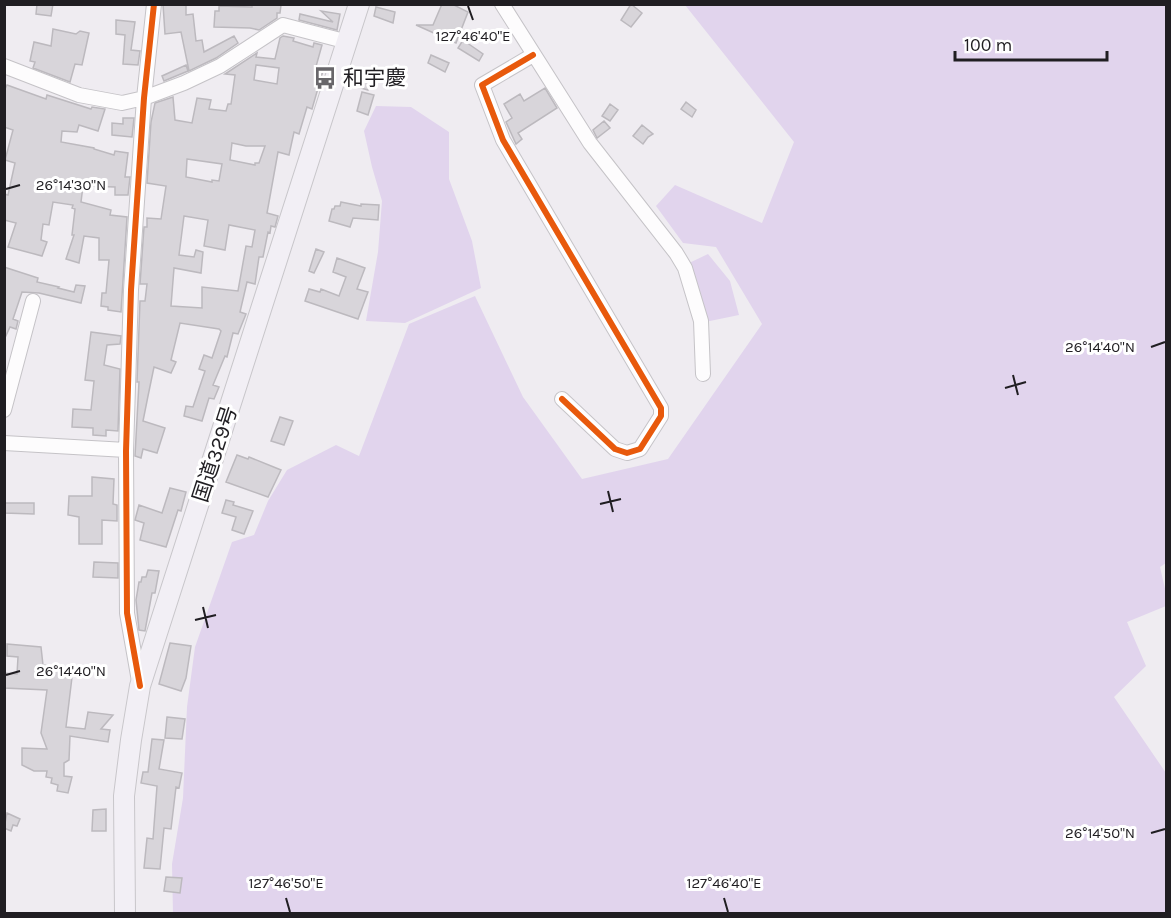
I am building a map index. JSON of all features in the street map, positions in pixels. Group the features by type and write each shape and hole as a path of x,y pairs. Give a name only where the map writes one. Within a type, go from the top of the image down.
{"highway":[{"name":"国道329号","path":"125,914 124,796 140,686 359,4"}],"street":[{"path":"140,686 127,613 126,454 131,290 144,98 154,4"},
{"path":"502,4 590,143 676,252 685,268 700,321 703,374"},
{"path":"4,66 79,95 122,103 144,98 184,83 220,66 283,25 348,42"},
{"path":"533,55 482,85 503,141 624,343 661,408 661,416 640,449 627,453 615,449 562,399"},
{"path":"4,410 33,302"},
{"path":"4,443 126,454"}],"shaded area":[{"path":"685,5 1166,5 1166,563 1160,567 1166,593 1166,606 1127,622 1146,666 1114,697 1166,773 1166,913 173,914 172,864 183,798 187,707 195,647 232,542 254,535 268,501 287,470 336,445 359,456 409,324 475,296 523,397 582,479 668,459 762,324 716,247 683,243 656,206 675,185 762,223 794,142"},
{"path":"376,106 411,107 449,132 449,179 472,241 481,288 405,323 366,321 378,252 382,201 364,131"},
{"path":"708,254 730,281 739,315 705,322 687,264"}],"building":[{"path":"37,4 53,4 51,16 36,14"},
{"path":"163,4 186,4 186,15 193,14 196,41 202,40 204,52 234,36 238,43 216,58 189,71 181,32 165,34"},
{"path":"252,4 281,5 280,13 277,13 277,18 259,30 214,27 215,11 219,11 219,6 252,7"},
{"path":"442,4 452,4 468,12 456,43 416,25 433,25"},
{"path":"631,4 642,13 631,27 621,20"},
{"path":"376,7 395,12 393,23 374,16"},
{"path":"321,11 340,14 337,30 299,20 300,14 333,22"},
{"path":"116,20 135,22 131,50 140,51 138,65 123,64 125,35 116,34"},
{"path":"53,29 76,34 80,31 89,33 82,65 75,64 70,82 33,68 35,62 30,61 34,42 51,46"},
{"path":"283,36 294,38 293,41 313,47 314,43 322,45 315,70 323,71 312,109 307,107 299,134 294,132 289,155 278,152 267,213 278,216 275,227 271,226 270,233 268,232 263,257 259,257 255,284 247,282 240,312 246,314 238,334 233,333 227,357 225,356 213,385 219,387 214,399 209,398 202,421 184,416 186,406 193,407 205,371 199,369 204,355 212,358 221,331 180,323 171,360 176,362 171,373 154,367 143,421 165,428 157,453 143,449 141,458 135,456 140,301 145,301 147,284 140,284 144,227 147,227 147,218 161,219 166,186 147,183 151,122 155,103 173,97 175,120 192,123 197,98 211,100 209,109 226,111 228,104 231,104 235,75 225,74 257,53 256,57 275,59 280,38","holes":["256,65 279,68 277,84 254,80","232,143 265,146 259,163 255,165 230,160","187,159 222,164 219,181 212,180 212,182 186,177","184,216 208,220 204,246 225,250 229,225 255,230 252,247 246,246 238,291 202,287 202,308 171,306 174,268 201,273 203,252 196,250 194,257 179,255"]},
{"path":"463,40 483,54 479,61 458,48"},
{"path":"431,55 449,63 445,72 428,63"},
{"path":"186,65 188,71 164,81 162,76"},
{"path":"357,76 371,81 368,90 354,86"},
{"path":"7,85 46,99 47,95 91,109 92,107 105,109 98,131 79,125 77,132 62,131 61,142 94,148 114,155 115,151 128,153 125,177 130,177 128,195 115,195 115,187 83,186 81,202 111,210 110,215 127,217 121,312 108,310 108,307 101,306 102,293 106,293 109,260 99,260 99,238 84,236 79,263 66,259 74,235 72,235 75,209 72,208 73,205 53,202 49,225 43,224 41,240 47,242 42,256 8,247 16,223 4,220 4,194 8,195 15,163 5,160 13,130 4,127 4,91"},
{"path":"545,88 557,108 518,133 522,139 516,144 506,122 512,118 504,104 520,94 524,101"},
{"path":"362,92 374,95 368,115 357,111"},
{"path":"686,102 696,110 692,117 681,109"},
{"path":"610,104 618,110 610,121 602,116"},
{"path":"123,118 134,118 132,137 112,135 112,123 123,124"},
{"path":"604,121 610,128 597,138 593,130"},
{"path":"642,125 653,134 643,144 633,136"},
{"path":"341,202 361,206 361,204 379,205 378,220 353,218 350,227 329,221 332,209 340,206"},
{"path":"316,249 324,252 314,273 309,271"},
{"path":"337,258 365,268 357,289 368,292 358,319 305,301 309,289 320,292 321,289 339,296 346,277 333,272"},
{"path":"4,267 38,278 37,282 74,292 76,285 85,286 81,303 39,293 22,292 13,319 18,321 16,329 10,327 4,340"},
{"path":"91,332 121,336 120,344 107,345 104,365 120,369 118,431 106,430 106,436 93,435 93,428 72,427 73,409 91,410 94,381 85,380"},
{"path":"280,417 293,421 284,445 271,441"},
{"path":"237,455 248,459 249,457 281,470 268,497 226,482"},
{"path":"92,477 114,479 113,504 117,505 117,521 102,520 102,544 79,544 79,517 68,515 69,496 92,496"},
{"path":"170,488 186,492 166,547 140,540 144,523 135,520 139,505 162,513"},
{"path":"226,500 234,502 233,505 253,511 244,534 232,530 236,517 222,513"},
{"path":"4,503 34,503 34,514 4,513"},
{"path":"94,562 118,563 118,578 93,577"},
{"path":"148,570 159,571 155,593 152,593 145,631 139,630 136,600 139,582 142,577 146,577"},
{"path":"170,643 191,646 186,678 181,691 159,684"},
{"path":"7,644 41,647 43,665 73,669 66,727 85,729 88,712 113,715 101,729 110,730 108,742 70,736 69,760 64,763 64,776 72,777 68,793 57,791 58,785 51,783 52,778 46,777 47,771 34,771 22,765 22,748 47,749 41,733 47,690 4,688 4,673 17,674 18,657 7,656"},
{"path":"167,717 185,719 182,739 165,738"},
{"path":"152,739 164,740 159,769 182,773 179,788 176,787 171,829 164,828 160,869 144,868 147,838 153,839 157,786 141,783 143,772 148,772"},
{"path":"106,809 106,831 92,831 93,810"},
{"path":"7,813 20,819 17,826 13,825 11,831 4,828"},
{"path":"166,877 182,878 180,893 164,891"}],"cycle path":[{"path":"140,686 127,613 126,451 131,290 144,98 154,4"},
{"path":"533,55 482,85 503,140 661,408 661,416 640,449 627,453 615,449 562,399"}],"place":[{"name":"和宇慶","path":"325,78"}]}
